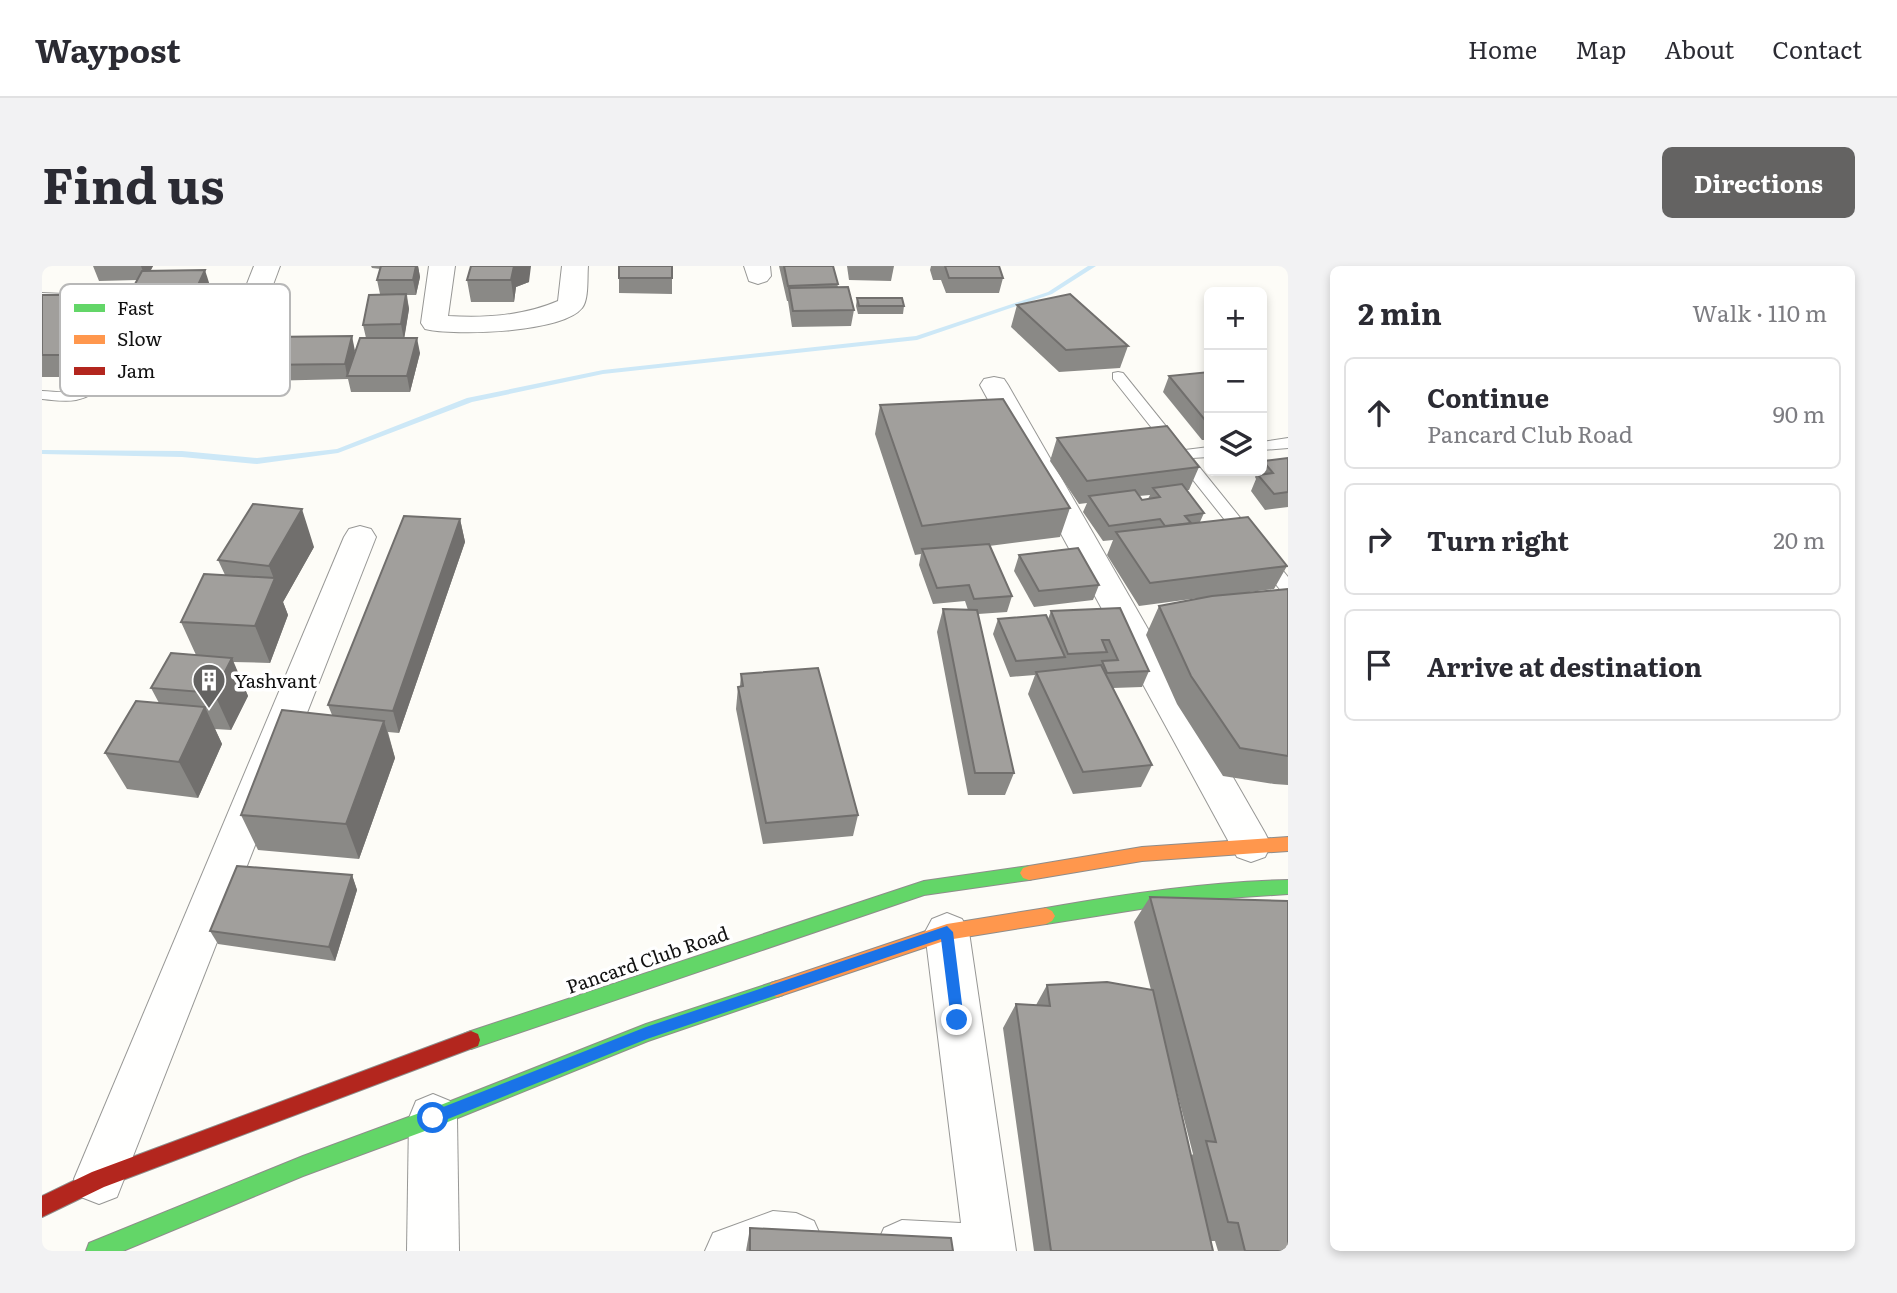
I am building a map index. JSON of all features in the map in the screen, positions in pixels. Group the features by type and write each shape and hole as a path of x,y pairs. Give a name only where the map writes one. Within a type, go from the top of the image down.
{"main road":[{"name":"Pancard Club Road","path":"42,1207 99,1179 433,1053 924,888 1142,854 1288,844"},
{"path":"97,1251 130,1243 303,1166 433,1118 646,1033 947,932 1152,898 1250,887 1288,887"}],"street":[{"path":"260,284 267,266"},
{"path":"442,266 434,323 460,326 548,316 570,304 575,266"},
{"path":"994,386 1251,845"},
{"path":"99,1179 360,537"},
{"path":"731,1251 773,1237 989,1251 947,932"},
{"path":"433,1118 433,1251"}],"lane":[{"path":"42,297 60,298"},
{"path":"1118,376 1288,587"},
{"path":"42,395 60,396"},
{"path":"1267,445 1288,443"},
{"path":"1181,455 1204,453"}],"building":[{"path":"381,266 416,266 413,280 377,280"},
{"path":"471,266 514,266 511,280 467,280"},
{"path":"619,266 672,266 672,278 619,278"},
{"path":"784,266 833,266 838,284 788,286"},
{"path":"945,266 999,266 1003,278 949,278"},
{"path":"205,270 198,284 135,284 142,271"},
{"path":"848,287 854,310 793,311 789,288"},
{"path":"406,294 401,324 363,325 369,295"},
{"path":"1070,294 1128,346 1066,350 1017,305"},
{"path":"42,295 60,295 60,355 42,355"},
{"path":"857,298 902,298 904,306 859,306"},
{"path":"352,336 345,364 290,365 290,337"},
{"path":"360,338 417,338 407,376 347,376"},
{"path":"1204,372 1204,419 1169,376"},
{"path":"1003,399 1070,508 922,526 880,405"},
{"path":"1167,426 1199,467 1087,481 1057,438"},
{"path":"1288,458 1288,492 1274,494 1259,476 1273,473 1267,466 1267,461"},
{"path":"1182,484 1204,513 1185,516 1191,523 1165,526 1160,519 1109,526 1089,496 1135,490 1142,500 1160,497 1153,488"},
{"path":"253,504 302,509 269,566 218,560"},
{"path":"404,516 460,519 393,711 328,705"},
{"path":"1248,517 1287,566 1150,583 1116,532"},
{"path":"989,544 1012,596 974,599 969,585 937,588 922,549"},
{"path":"1078,548 1099,585 1039,591 1019,555"},
{"path":"204,574 275,578 255,626 181,622"},
{"path":"1288,589 1288,756 1240,748 1191,676 1159,606 1212,596"},
{"path":"1120,608 1149,671 1107,673 1102,661 1118,660 1109,640 1102,640 1107,652 1068,654 1051,611"},
{"path":"943,609 977,610 1014,773 975,773"},
{"path":"1046,615 1065,657 1016,661 998,619"},
{"path":"171,653 232,658 214,693 151,688"},
{"path":"1101,665 1152,765 1083,772 1036,672"},
{"path":"818,668 858,815 766,823 738,687 743,686 741,674"},
{"path":"136,701 205,707 179,762 105,753"},
{"path":"282,710 384,721 346,824 241,815"},
{"path":"237,866 352,875 329,947 210,931"},
{"path":"1150,897 1288,901 1288,1251 1245,1251 1238,1223 1228,1222 1206,1141 1216,1142"},
{"path":"1107,982 1153,990 1213,1251 1051,1251 1016,1004 1050,1006 1047,985"},
{"path":"750,1228 951,1238 953,1251 750,1251"}],"waterway":[{"path":"42,452 182,454 257,461 338,451 470,400 603,372 917,338 1050,293 1093,266"}],"traffic: fast":[{"path":"471,1040 924,888 1029,873"},
{"path":"1046,916 1197,892 1288,887"},
{"path":"97,1251 303,1166 433,1118 646,1033 777,989"}],"traffic: slow":[{"path":"1029,873 1142,854 1288,844"},
{"path":"777,989 947,932 1046,916"}],"traffic: jam":[{"path":"42,1207 99,1179 471,1040"}],"place":[{"name":"Yashvant","path":"209,710"}],"route":[{"path":"433,1118 646,1033 947,932 957,1020"}]}
